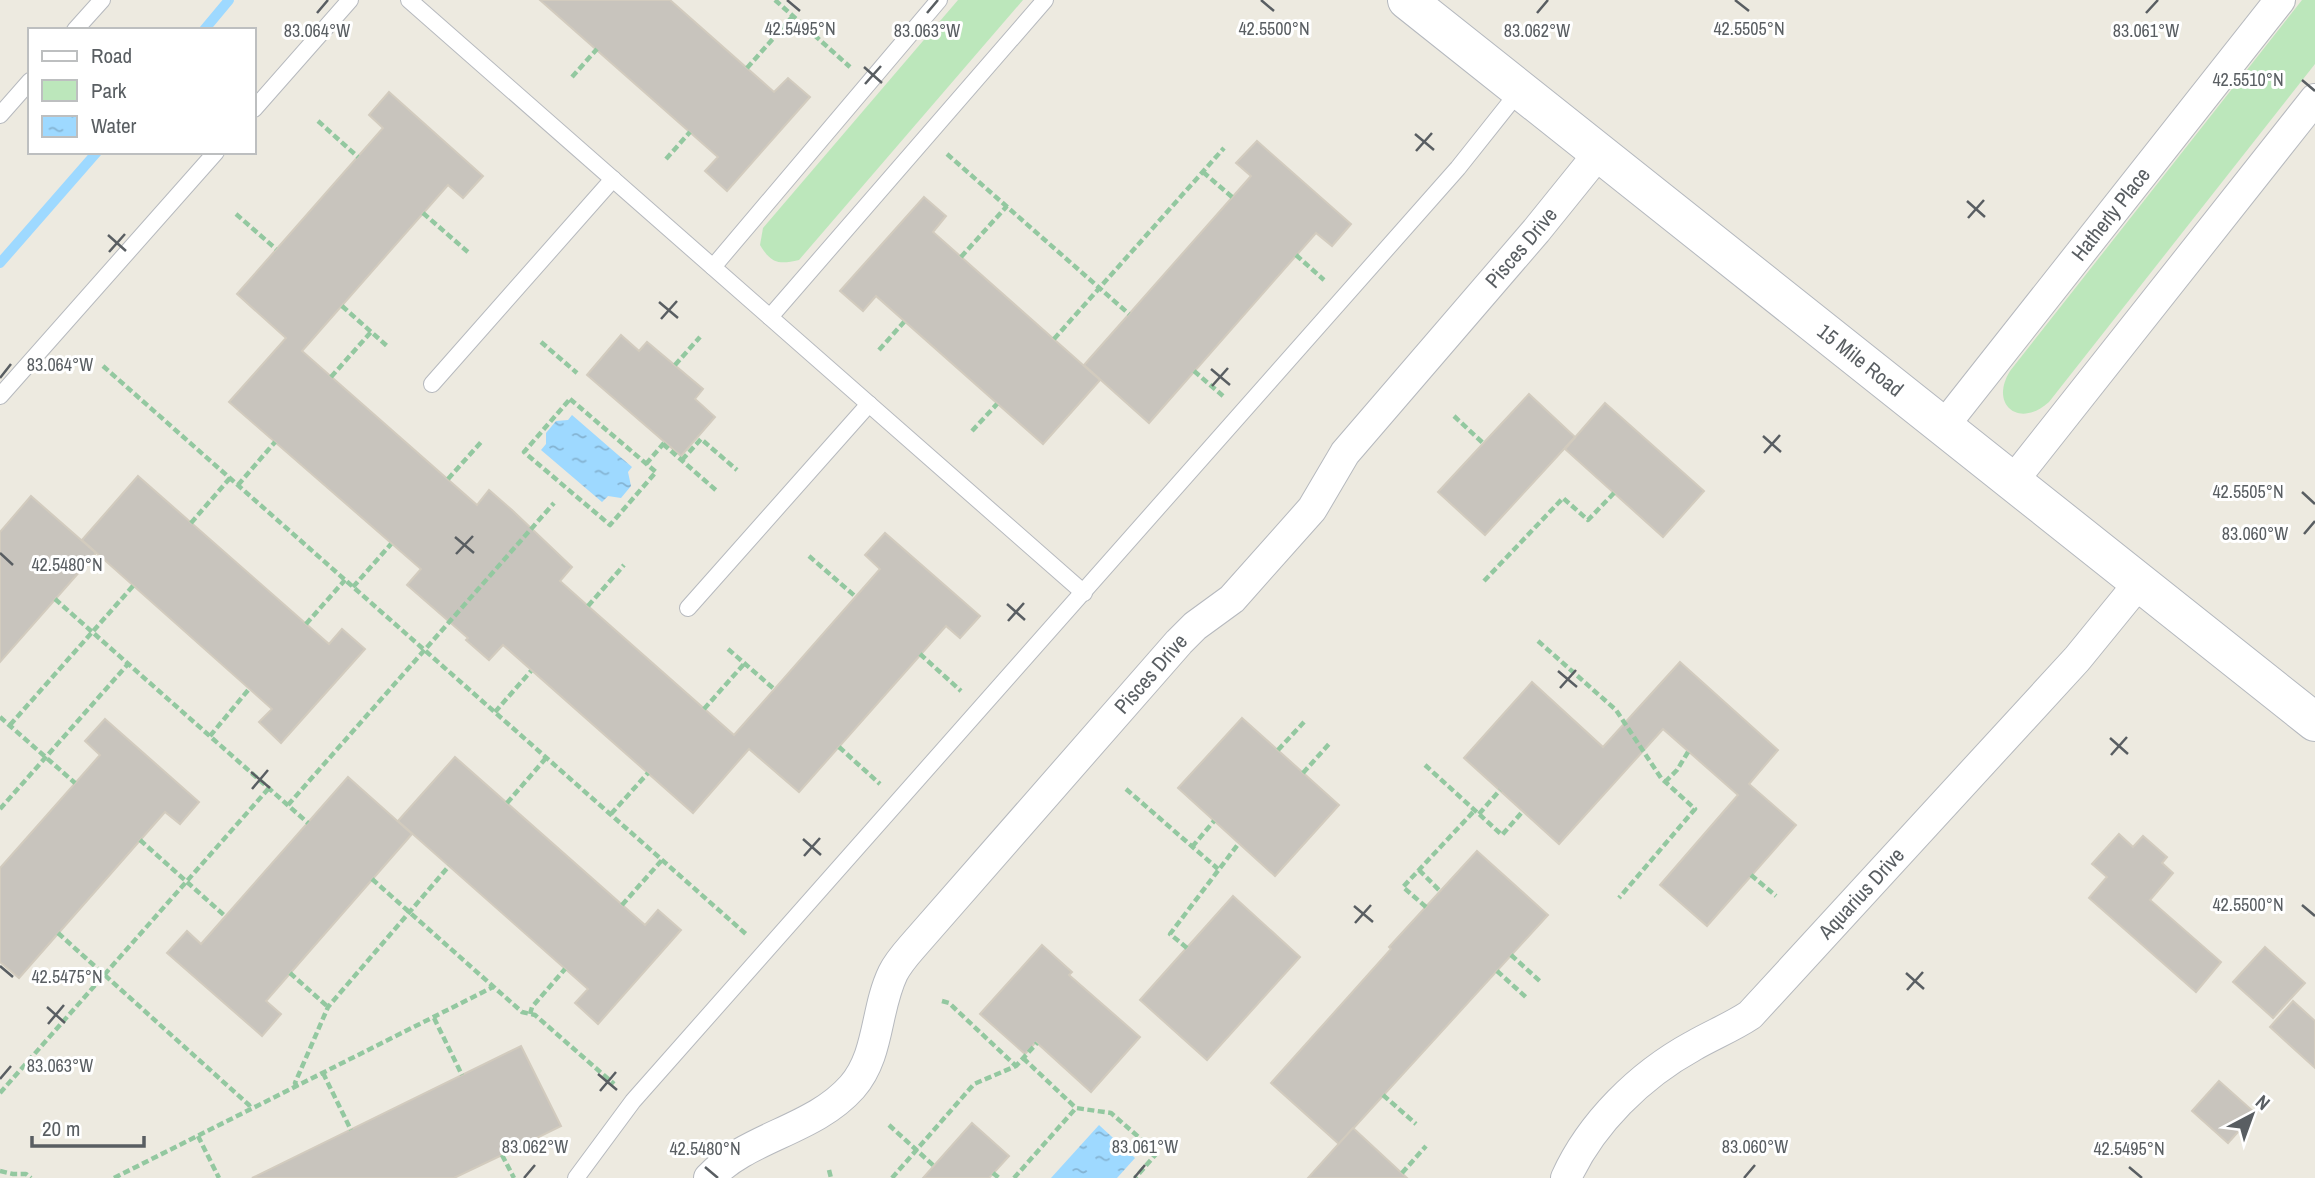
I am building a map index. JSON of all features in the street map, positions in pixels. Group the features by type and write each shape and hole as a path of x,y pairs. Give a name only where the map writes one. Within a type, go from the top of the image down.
{"main road":[{"name":"15 Mile Road","path":"1407,0 2315,722"}],"street":[{"name":"Hatherly Place","path":"1942,427 2280,0"},
{"path":"2012,482 2315,99"},
{"name":"Pisces Drive","path":"709,1178 732,1157 804,1121 849,1090 866,1068 892,975 912,947 1179,642 1195,626 1232,600 1312,509 1345,453 1536,232 1599,153"},
{"name":"Aquarius Drive","path":"1566,1178 1602,1121 1625,1097 1662,1065 1750,1015 2077,659 2139,583"}],"lane":[{"path":"77,28 96,6 78,0"},
{"path":"256,107 350,0"},
{"path":"409,0 1084,593"},
{"path":"713,267 939,0"},
{"path":"770,317 1045,0"},
{"path":"0,115 28,83"},
{"path":"576,1178 633,1101 1458,168 1520,90"},
{"path":"0,396 214,154"},
{"path":"432,384 613,179"},
{"path":"688,608 869,404"}],"path":[{"path":"775,0 854,70"},
{"path":"747,68 793,16"},
{"path":"572,77 597,49"},
{"path":"318,121 358,157"},
{"path":"666,159 690,132"},
{"path":"1054,339 1224,148"},
{"path":"947,153 1129,314"},
{"path":"1203,172 1232,197"},
{"path":"961,257 1007,206"},
{"path":"423,213 469,253"},
{"path":"236,214 276,249"},
{"path":"1296,255 1327,283"},
{"path":"342,306 387,346"},
{"path":"879,350 904,322"},
{"path":"331,377 371,332"},
{"path":"676,365 700,337"},
{"path":"541,342 577,373"},
{"path":"103,366 751,939"},
{"path":"1194,371 1224,397"},
{"path":"570,399 646,464 656,472 610,525 524,452 570,399"},
{"path":"972,431 997,404"},
{"path":"1454,416 1484,444"},
{"path":"682,460 701,439 737,470"},
{"path":"448,480 482,441"},
{"path":"238,485 275,442"},
{"path":"646,464 664,443 718,492"},
{"path":"191,523 230,478"},
{"path":"1484,581 1563,498 1588,520 1614,493"},
{"path":"288,805 554,503"},
{"path":"353,587 391,544"},
{"path":"808,556 856,597"},
{"path":"588,606 624,565"},
{"path":"306,624 345,580"},
{"path":"10,725 133,586"},
{"path":"55,599 308,823"},
{"path":"1538,641 1616,710 1665,782 1695,809 1619,898"},
{"path":"728,649 774,690"},
{"path":"920,654 964,693"},
{"path":"0,809 128,664"},
{"path":"704,709 744,664"},
{"path":"495,712 531,671"},
{"path":"210,736 249,689"},
{"path":"0,716 75,783"},
{"path":"1278,750 1304,722"},
{"path":"1303,772 1329,744"},
{"path":"839,747 883,787"},
{"path":"1665,782 1677,770 1688,751"},
{"path":"507,803 546,758"},
{"path":"1425,765 1502,835 1523,811"},
{"path":"611,814 648,773"},
{"path":"0,1093 269,788"},
{"path":"1126,789 1218,869"},
{"path":"1426,907 1404,887 1500,790"},
{"path":"1192,846 1214,821"},
{"path":"140,840 225,916"},
{"path":"1187,948 1170,934 1239,843"},
{"path":"622,905 662,860"},
{"path":"297,1087 295,1083 328,1007 449,866"},
{"path":"1419,870 1440,891"},
{"path":"1752,875 1776,896"},
{"path":"372,879 522,1012 535,1016 620,1089"},
{"path":"58,933 249,1105 251,1110"},
{"path":"1511,955 1542,983"},
{"path":"530,1014 531,1007 565,969"},
{"path":"1497,971 1528,999"},
{"path":"290,973 328,1007"},
{"path":"114,1178 493,987"},
{"path":"942,1000 949,1003 1016,1066"},
{"path":"434,1018 462,1075"},
{"path":"892,1178 974,1084 1016,1066 1037,1043"},
{"path":"1023,1058 1076,1108 1111,1113 1157,1153 1135,1178"},
{"path":"323,1073 351,1130"},
{"path":"1383,1095 1416,1124"},
{"path":"1014,1178 1076,1108"},
{"path":"889,1125 934,1166"},
{"path":"198,1136 219,1178"},
{"path":"1402,1173 1426,1146"},
{"path":"502,1155 514,1178"},
{"path":"829,1170 831,1178"},
{"path":"0,1171 26,1174 31,1178"},
{"path":"993,1173 999,1178"}],"green space":[{"path":"958,0 1023,0 799,260 780,262 772,259 760,245 763,228"},
{"path":"2302,0 2315,0 2315,64 2049,402 2038,410 2027,413 2010,409 2003,394 2004,383 2010,371"}],"water":[{"path":"572,415 632,467 628,472 631,486 621,498 608,496 602,502 541,450 546,444 546,433 556,421 568,420"},
{"path":"1099,1125 1135,1158 1117,1178 1051,1178"}],"building":[{"path":"540,0 670,0 774,92 788,78 810,97 727,191 705,171 718,157"},
{"path":"389,92 483,176 463,198 448,185 302,351 477,505 489,490 512,510 572,567 560,581 588,606 734,735 880,569 865,555 885,533 980,616 960,638 946,626 799,792 749,749 693,813 503,645 489,660 466,640 468,638 407,585 421,569 229,402 286,338 237,294 383,128 369,115"},
{"path":"1257,141 1351,224 1332,246 1316,233 1149,423 1084,365 1251,176 1236,163"},
{"path":"924,197 946,216 933,232 1100,380 1043,444 876,296 863,311 840,291"},
{"path":"621,335 639,351 647,342 703,389 695,399 715,417 681,456 587,375"},
{"path":"1529,394 1575,437 1485,535 1438,492"},
{"path":"1605,403 1704,491 1663,537 1565,449"},
{"path":"138,476 329,644 342,629 365,649 281,743 259,722 272,709 82,540"},
{"path":"31,496 96,553 0,662 0,532"},
{"path":"1680,662 1778,750 1749,784 1796,825 1707,926 1660,885 1738,795 1663,729 1559,844 1464,758 1532,682 1603,747"},
{"path":"1242,718 1339,805 1275,876 1178,788"},
{"path":"105,719 199,802 180,824 165,812 19,978 0,962 0,868 100,755 85,741"},
{"path":"455,757 645,925 658,910 681,930 598,1024 575,1003 588,989 398,821"},
{"path":"348,777 412,834 266,1001 281,1014 262,1036 167,953 187,931 201,944"},
{"path":"2119,834 2133,847 2143,836 2167,857 2162,863 2173,873 2150,900 2221,962 2196,992 2089,898 2107,877 2092,864"},
{"path":"1477,851 1548,915 1339,1144 1271,1083"},
{"path":"1233,896 1300,957 1207,1060 1140,1000"},
{"path":"1042,945 1072,972 1069,975 1140,1037 1091,1092 1036,1042 1025,1054 980,1014"},
{"path":"2265,947 2305,983 2273,1018 2233,982"},
{"path":"2293,1001 2315,1021 2315,1068 2270,1027"},
{"path":"521,1046 561,1126 502,1155 454,1178 252,1178"},
{"path":"2219,1081 2255,1113 2228,1143 2192,1111"},
{"path":"972,1123 1009,1156 989,1178 923,1178"},
{"path":"1353,1128 1407,1178 1308,1178"}],"waterway":[{"path":"206,28 229,0"},
{"path":"0,263 95,154"}]}
